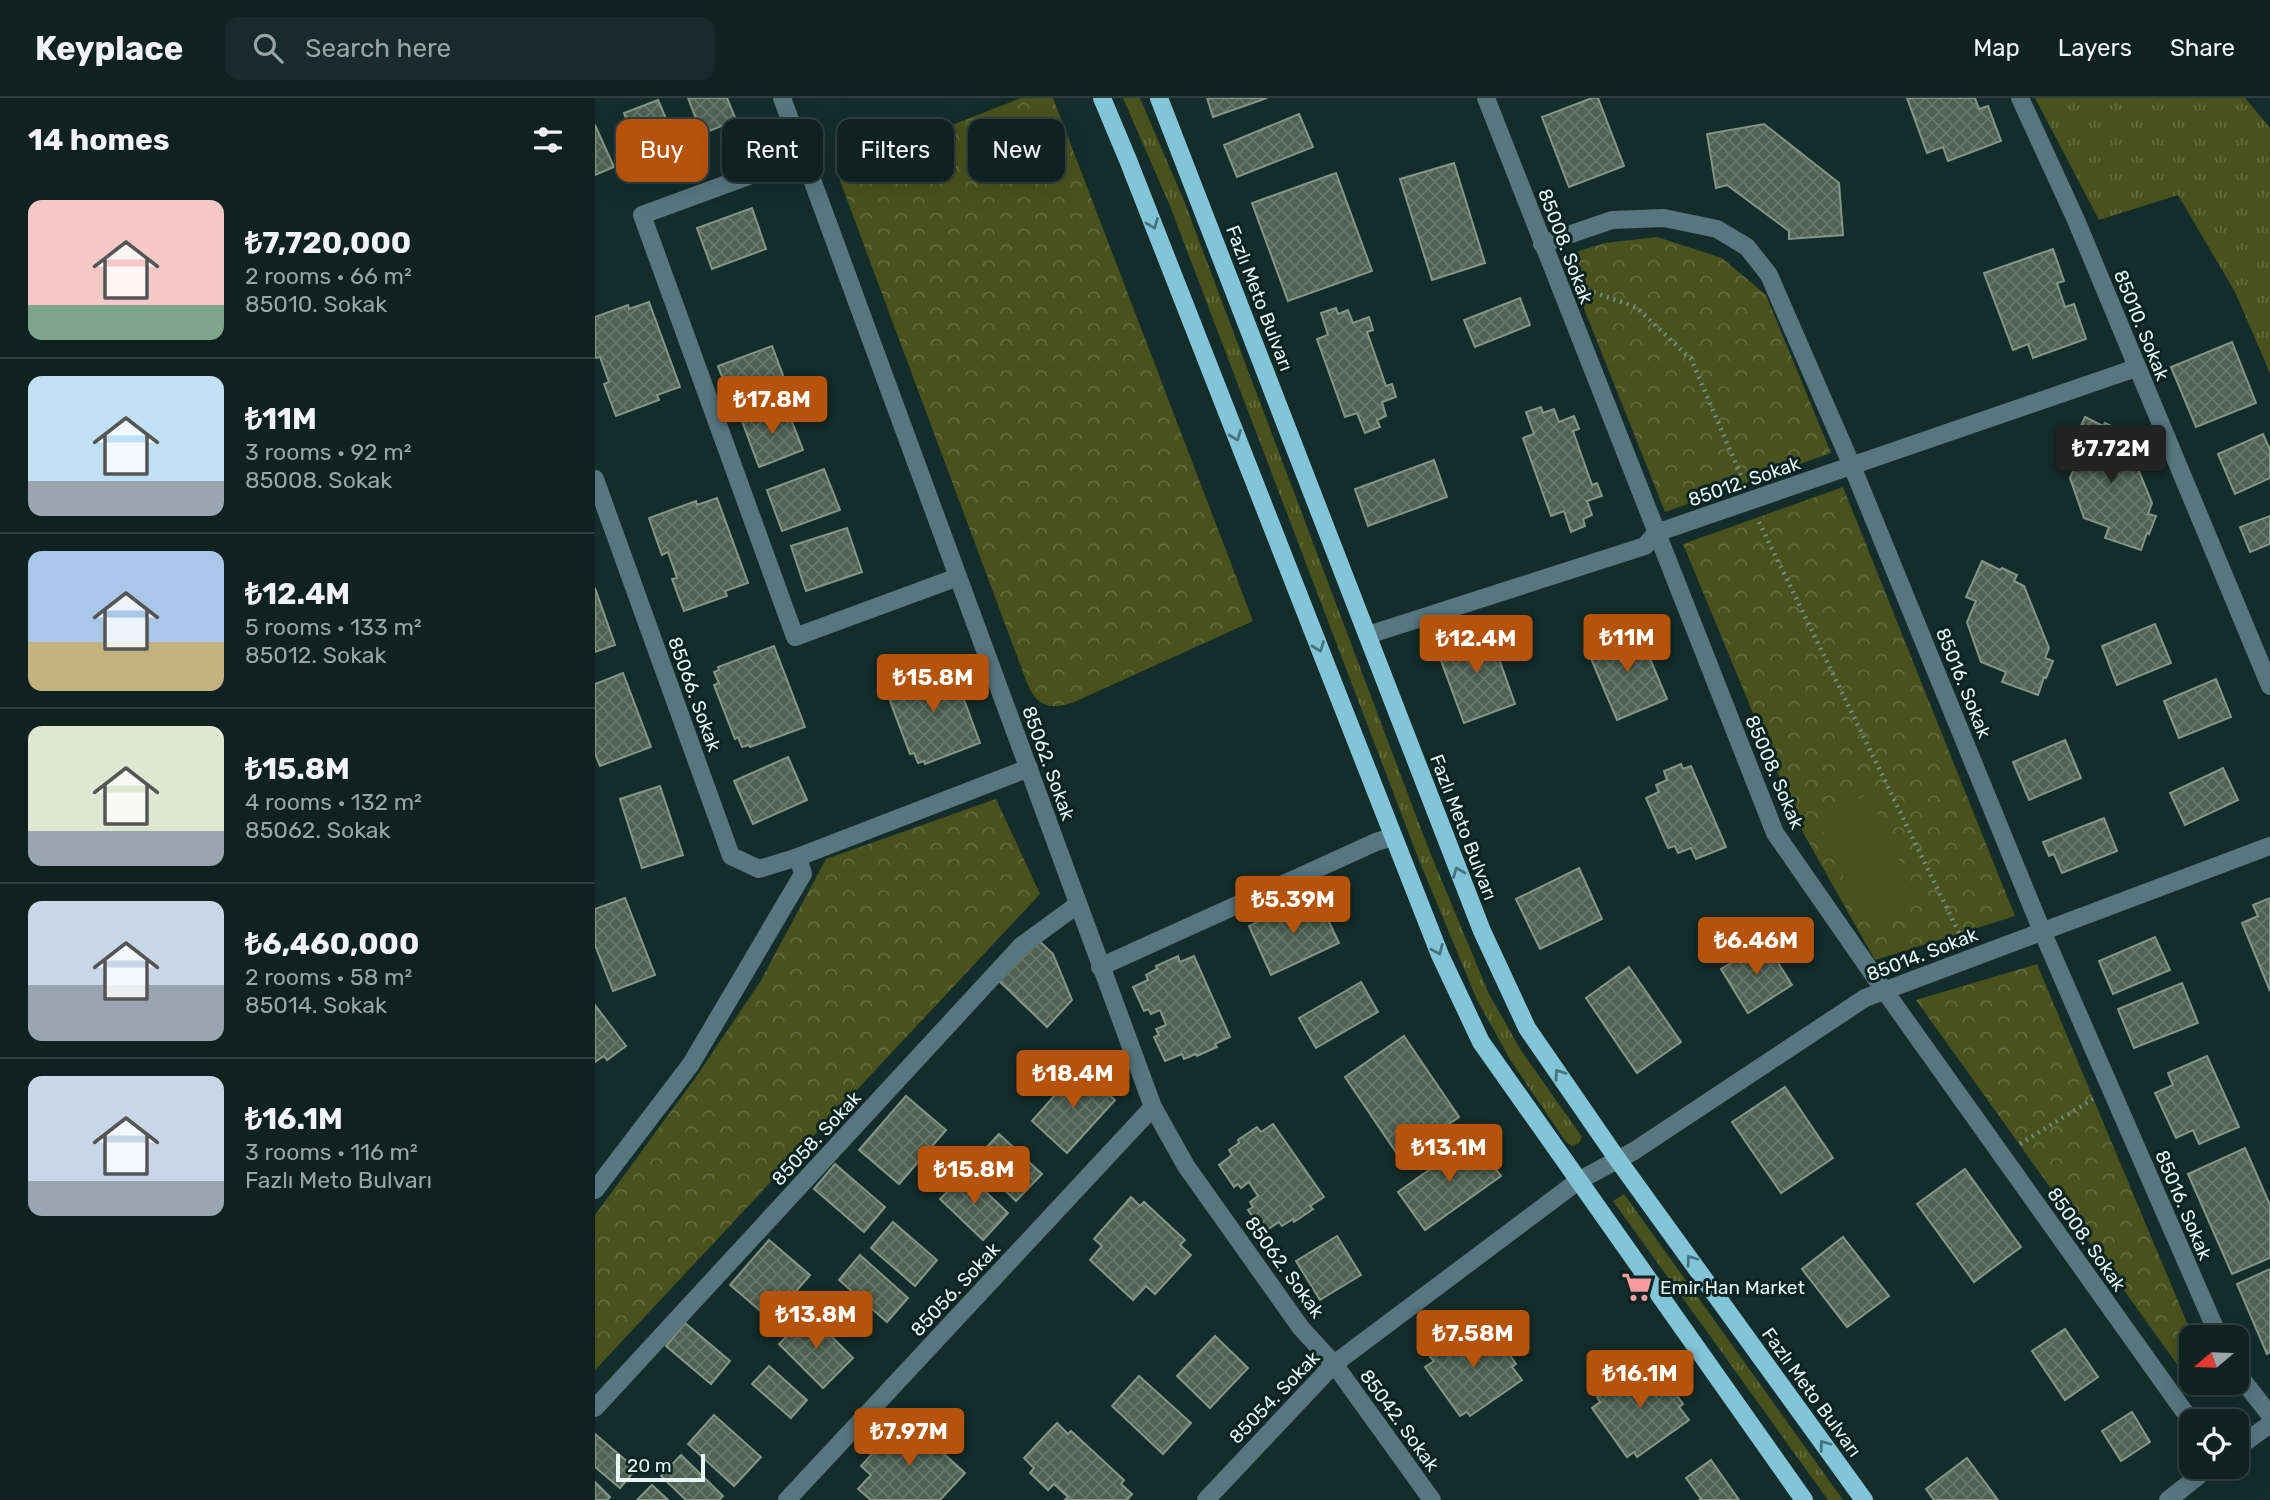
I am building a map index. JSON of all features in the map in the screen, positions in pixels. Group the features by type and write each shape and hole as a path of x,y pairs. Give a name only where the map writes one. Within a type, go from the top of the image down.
{"main road":[{"path":"1102,98 1440,955 1481,1042 1804,1500"},
{"name":"Fazlı Meto Bulvarı","path":"1159,98 1482,931 1527,1028 1864,1500"}],"street":[{"name":"85062. Sokak","path":"782,98 790,119"},
{"name":"85008. Sokak","path":"1486,98 1776,833 1884,990 2182,1409"},
{"name":"85010. Sokak","path":"2020,98 2076,220 2270,686"},
{"path":"732,182 642,215 795,636 958,577"},
{"name":"85062. Sokak","path":"813,182 1153,1107 1186,1166 1301,1328 1333,1364"},
{"name":"85016. Sokak","path":"1542,244 1612,220 1664,218 1717,229 1747,247 1769,275 1852,466 2042,931 2214,1325"},
{"name":"85012. Sokak","path":"1368,635 1645,545 1656,533 2136,368"},
{"name":"85066. Sokak","path":"595,479 731,856 759,869 1029,768"},
{"path":"1100,967 1376,842 1393,837"},
{"name":"85014. Sokak","path":"1619,1160 1865,998 2270,846"},
{"path":"595,1190 691,1064 803,874 798,856"},
{"name":"85058. Sokak","path":"595,1408 1021,946 1077,905"},
{"name":"85056. Sokak","path":"787,1500 1153,1107"},
{"name":"85054. Sokak","path":"1206,1500 1333,1364 1578,1181 1619,1160"},
{"name":"85042. Sokak","path":"1333,1364 1432,1500"},
{"path":"2249,1388 2270,1415"},
{"path":"2249,1439 2270,1424"},
{"path":"2168,1500 2195,1479"}],"path":[{"path":"1574,286 1636,307 1691,359 1744,482"},
{"path":"1757,518 1959,933"},
{"path":"2019,1145 2093,1098"}],"green space":[{"path":"1021,98 1053,98 1061,119 968,119 968,182 1065,182 1065,129 1253,621 1072,703 1056,706 1044,704 1035,697 1027,683 840,182 954,182 954,124"},
{"path":"1123,98 1140,98 1184,201 1429,850 1489,994 1522,1052 1582,1137 1579,1143 1572,1146 1566,1142 1511,1061 1477,1000 1417,855 1170,206"},
{"path":"2035,98 2245,98 2270,128 2270,373 2235,292 2178,195 2099,220"},
{"path":"1657,237 1722,258 1766,295 1831,453 1665,512 1563,256 1605,243"},
{"path":"1843,487 2015,916 1875,960 1801,829 1683,544"},
{"path":"1869,794 1916,899 1864,923 1817,817"},
{"path":"996,799 1040,894 595,1370 595,1215 696,1077 760,982 826,859"},
{"path":"2037,964 2188,1325 2179,1325 2179,1367 1916,1000"},
{"path":"1624,1194 1843,1500 1828,1500 1613,1201"}],"building":[{"path":"688,98 727,98 736,119 722,119 722,126 708,132 708,119 696,119"},
{"path":"1207,98 1267,98 1213,117"},
{"path":"1598,98 1624,166 1569,187 1542,117"},
{"path":"1907,98 1975,98 1979,109 1988,106 2001,141 1948,161 1943,147 1927,153"},
{"path":"658,100 666,119 626,119 624,113"},
{"path":"1299,114 1313,147 1237,177 1224,145"},
{"path":"1764,124 1839,183 1843,235 1789,239 1789,231 1727,185 1716,188 1707,134"},
{"path":"595,125 614,167 595,175"},
{"path":"1454,163 1485,263 1432,280 1400,179"},
{"path":"1336,173 1372,271 1288,301 1252,203"},
{"path":"752,208 766,249 712,269 697,228"},
{"path":"2053,249 2064,281 2057,283 2065,307 2074,304 2086,339 2033,358 2028,344 2013,350 1984,273"},
{"path":"1520,298 1530,325 1475,347 1464,320"},
{"path":"649,302 680,387 657,395 659,400 616,416 604,384 609,382 600,357 595,358 595,317 628,305 629,309"},
{"path":"1336,308 1338,314 1348,310 1353,323 1369,317 1373,330 1367,332 1386,386 1392,384 1396,397 1382,402 1386,416 1377,420 1380,427 1365,433 1357,413 1345,417 1317,339 1328,335 1321,313"},
{"path":"2232,342 2256,403 2196,427 2171,367"},
{"path":"772,346 787,386 733,406 718,366"},
{"path":"785,404 803,450 759,467 742,421"},
{"path":"1541,407 1543,413 1554,409 1559,422 1574,416 1579,429 1573,431 1592,485 1597,483 1602,496 1587,501 1592,515 1583,519 1585,526 1571,532 1564,511 1551,516 1523,438 1534,434 1526,412"},
{"path":"2085,417 2103,426 2105,423 2120,430 2116,437 2127,442 2152,503 2148,514 2156,516 2141,550 2105,538 2109,527 2084,518 2070,478 2079,457 2069,452"},
{"path":"2263,434 2270,450 2270,478 2235,494 2218,454"},
{"path":"1434,460 1447,497 1368,526 1355,489"},
{"path":"824,469 840,510 782,531 767,490"},
{"path":"717,498 748,583 725,591 727,596 684,611 672,579 677,578 668,552 662,555 649,518 696,501 697,505"},
{"path":"2270,516 2270,544 2250,552 2240,527"},
{"path":"847,528 862,572 806,591 791,546"},
{"path":"1982,561 2017,575 2014,581 2024,586 2049,648 2045,658 2053,661 2038,695 2002,682 2006,672 1981,662 1967,622 1976,601 1966,597"},
{"path":"595,588 615,645 595,652"},
{"path":"2155,624 2171,663 2117,685 2102,646"},
{"path":"1488,628 1515,704 1464,723 1436,647"},
{"path":"1637,628 1667,699 1617,720 1587,649"},
{"path":"774,646 805,727 750,747 742,747 738,737 735,739 714,685 719,683 714,672 719,670 718,667"},
{"path":"950,662 980,743 925,764 924,761 918,763 914,753 910,754 890,701 894,699 890,688 895,686 894,683"},
{"path":"623,673 651,747 600,766 595,754 595,684"},
{"path":"2216,679 2231,717 2179,738 2164,701"},
{"path":"2065,740 2081,778 2029,800 2013,762"},
{"path":"788,757 807,800 753,824 734,781"},
{"path":"1681,764 1683,769 1691,766 1726,847 1696,859 1691,848 1678,853 1675,846 1668,848 1646,798 1659,792 1656,785 1667,780 1664,771"},
{"path":"2223,768 2238,800 2185,825 2170,793"},
{"path":"660,786 683,855 642,868 620,799"},
{"path":"2104,818 2117,851 2062,873 2054,854 2049,856 2043,842"},
{"path":"1579,868 1602,919 1540,949 1516,899"},
{"path":"625,898 655,975 613,991 595,945 595,909"},
{"path":"2270,898 2270,991 2242,923 2258,916 2253,905"},
{"path":"1304,900 1311,915 1323,909 1339,943 1271,975 1249,926"},
{"path":"2155,937 2170,970 2113,994 2099,961"},
{"path":"1037,939 1053,954 1072,1000 1047,1027 998,980"},
{"path":"1765,942 1792,985 1748,1013 1721,969"},
{"path":"1178,956 1180,962 1194,956 1230,1037 1215,1044 1217,1047 1197,1056 1196,1054 1184,1059 1182,1054 1165,1061 1154,1037 1159,1035 1156,1029 1166,1025 1160,1010 1151,1014 1148,1009 1144,1011 1133,987 1148,980 1146,975 1157,969 1156,966"},
{"path":"1629,967 1681,1042 1637,1073 1586,998"},
{"path":"1361,982 1378,1012 1316,1048 1299,1018"},
{"path":"2182,983 2198,1023 2134,1048 2118,1009"},
{"path":"595,1005 626,1046 607,1060 604,1056 595,1062"},
{"path":"1404,1036 1459,1117 1400,1158 1345,1077"},
{"path":"2207,1056 2239,1127 2199,1144 2193,1130 2176,1138 2155,1093 2173,1085 2168,1073"},
{"path":"1079,1068 1115,1100 1067,1153 1032,1121"},
{"path":"1785,1087 1833,1158 1781,1193 1732,1122"},
{"path":"906,1096 946,1130 899,1184 859,1150"},
{"path":"1273,1124 1324,1197 1310,1206 1313,1209 1294,1222 1293,1219 1282,1226 1279,1222 1264,1232 1248,1210 1253,1207 1250,1202 1258,1196 1249,1182 1241,1188 1238,1184 1234,1187 1219,1165 1232,1155 1229,1150 1239,1143 1238,1140 1257,1127 1261,1132"},
{"path":"999,1134 1042,1174 1016,1201 974,1161"},
{"path":"1474,1138 1501,1176 1425,1230 1398,1192"},
{"path":"2245,1148 2270,1205 2270,1258 2232,1274 2188,1174"},
{"path":"835,1164 885,1207 864,1232 814,1189"},
{"path":"1965,1169 2021,1247 1974,1282 1917,1204"},
{"path":"966,1173 1008,1213 983,1240 940,1199"},
{"path":"1131,1197 1140,1206 1144,1202 1185,1240 1180,1245 1191,1255 1155,1294 1146,1286 1133,1300 1090,1260 1102,1246 1094,1239"},
{"path":"893,1222 937,1260 915,1286 871,1248"},
{"path":"1337,1236 1361,1275 1320,1300 1296,1261"},
{"path":"1843,1237 1889,1296 1847,1327 1802,1269"},
{"path":"769,1240 810,1275 771,1320 730,1285"},
{"path":"860,1255 908,1298 887,1322 839,1280"},
{"path":"2270,1269 2270,1352 2267,1354 2237,1284"},
{"path":"809,1314 853,1358 823,1388 779,1344"},
{"path":"1480,1321 1491,1335 1494,1332 1516,1364 1512,1367 1522,1380 1470,1416 1467,1412 1460,1416 1425,1367 1434,1361 1430,1357"},
{"path":"685,1323 730,1361 711,1384 666,1346"},
{"path":"2065,1329 2098,1377 2065,1400 2032,1351"},
{"path":"1215,1336 1248,1368 1210,1408 1177,1376"},
{"path":"1647,1361 1657,1376 1661,1373 1683,1404 1679,1407 1689,1420 1637,1457 1634,1452 1627,1457 1592,1408 1600,1402 1597,1397"},
{"path":"769,1366 807,1400 791,1418 752,1384"},
{"path":"1139,1376 1191,1423 1163,1454 1112,1406"},
{"path":"2132,1412 2150,1442 2121,1461 2102,1431"},
{"path":"714,1415 761,1457 734,1486 688,1444"},
{"path":"905,1418 965,1473 940,1500 871,1500 858,1489 871,1475 861,1466"},
{"path":"1057,1423 1068,1434 1071,1431 1124,1480 1121,1484 1132,1494 1127,1500 1065,1500 1068,1497 1054,1484 1048,1490 1030,1473 1034,1468 1024,1458"},
{"path":"595,1434 636,1469 620,1488 595,1467"},
{"path":"681,1455 723,1496 719,1500 686,1500 661,1476"},
{"path":"1967,1458 1998,1500 1934,1500 1926,1489"},
{"path":"1711,1460 1739,1500 1699,1500 1701,1499 1686,1478"},
{"path":"595,1482 610,1497 607,1500 595,1500"},
{"path":"652,1485 668,1500 637,1500"}],"place":[{"name":"Emir Han Market","path":"1637,1287"}]}
